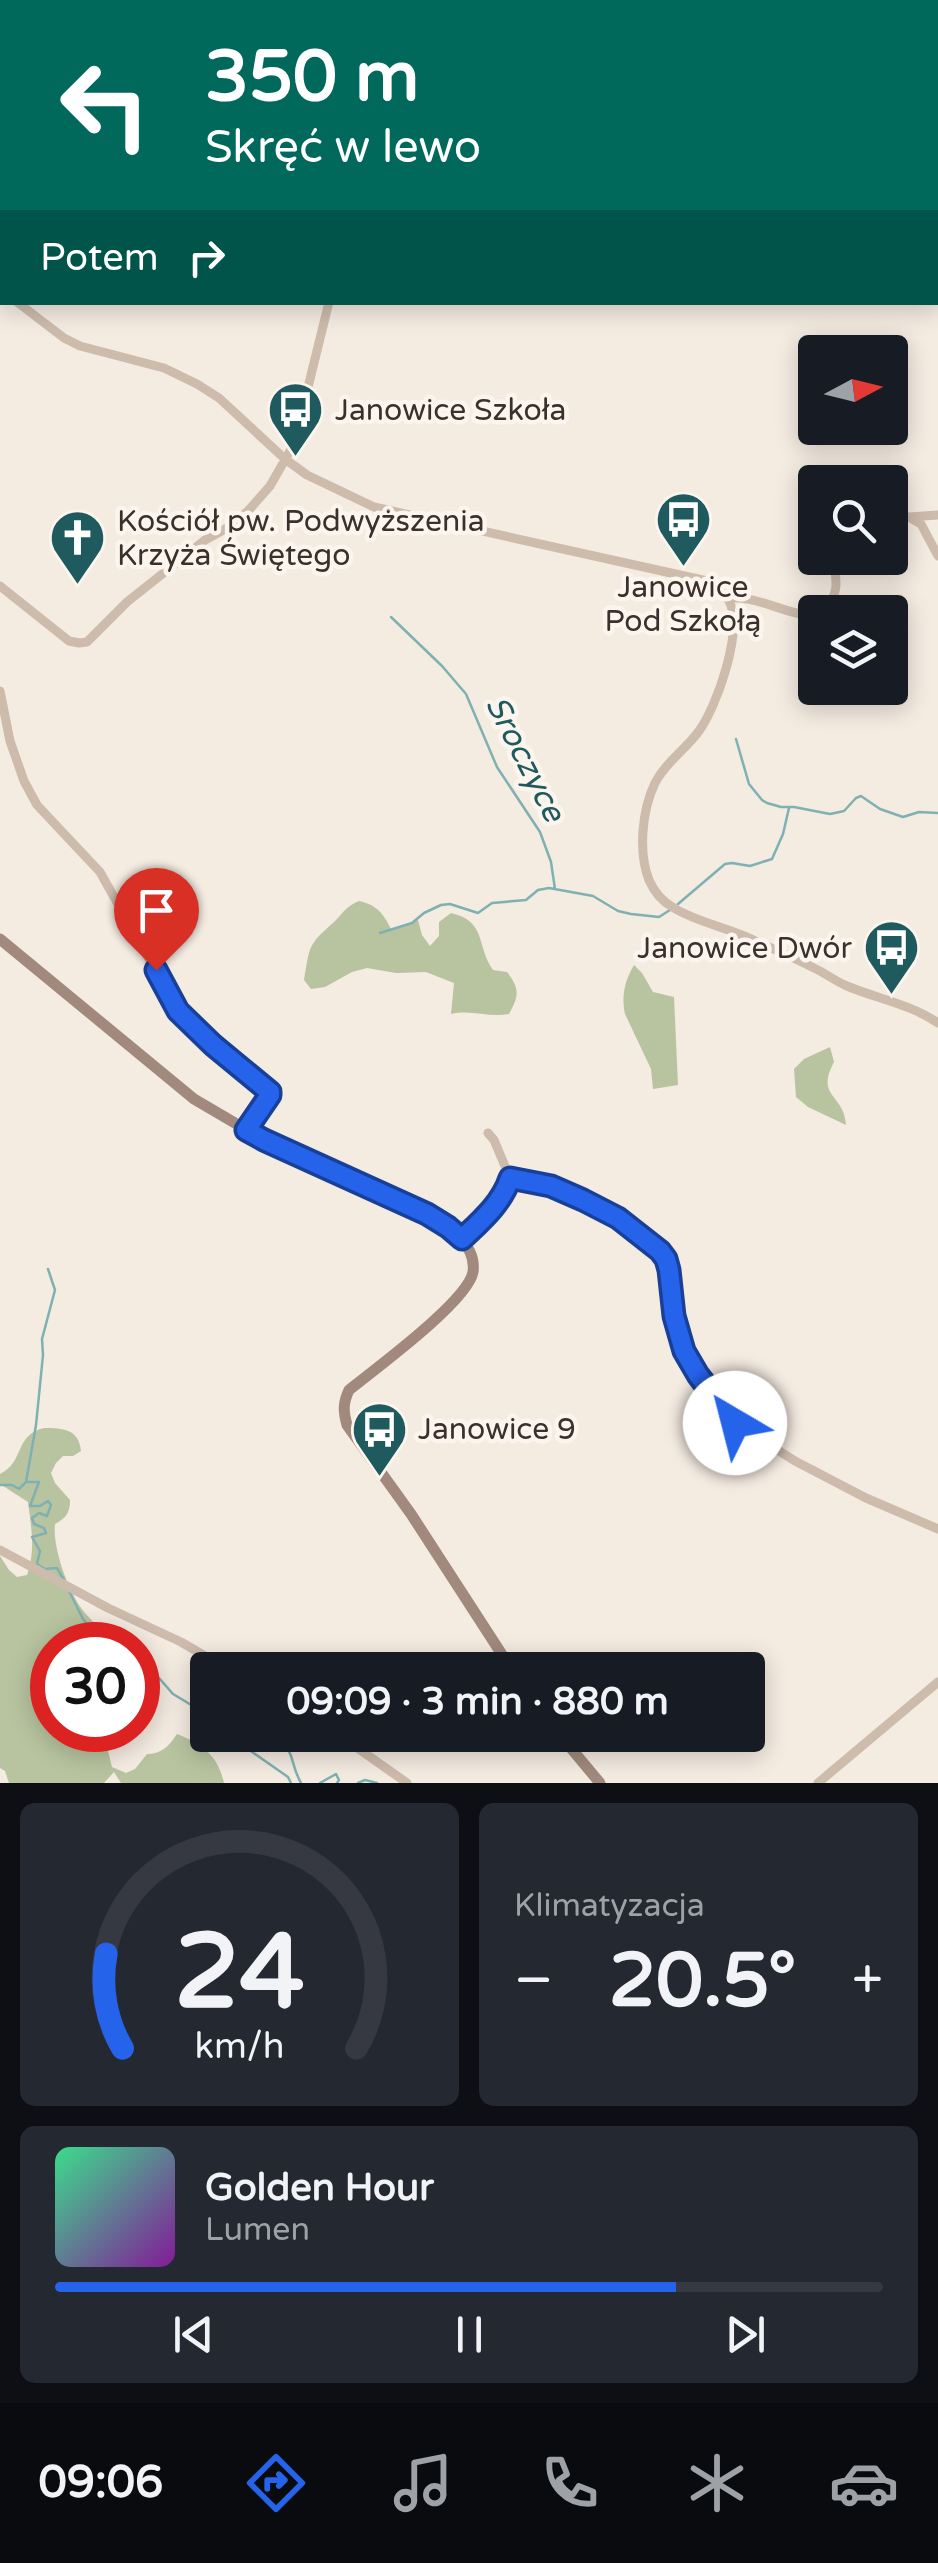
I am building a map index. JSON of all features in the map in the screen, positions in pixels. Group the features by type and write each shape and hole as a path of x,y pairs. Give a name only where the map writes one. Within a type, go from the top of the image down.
{"street":[{"path":"21,305 80,346 164,368 198,384 220,398 307,475 374,507 707,581 728,598 732,609 729,661 713,708 656,782 644,832 644,862 649,880 658,896 686,914 794,958 844,985 913,1008 938,1023"},
{"path":"0,586 68,641 87,642 127,602 248,511 270,486 294,444 328,305"},
{"path":"909,516 938,515"},
{"path":"909,516 920,524 938,556"},
{"path":"728,598 739,597 798,613"},
{"path":"0,691 10,742 37,806 100,872 178,1011 270,1092 246,1130"},
{"path":"0,939 194,1100 296,1155 427,1214 462,1239 473,1270 468,1282 444,1311 350,1390 344,1401 344,1413 500,1652"},
{"path":"462,1239 492,1210 510,1178 488,1133"},
{"path":"510,1178 551,1186 583,1200 618,1218 660,1251 669,1270 674,1316 684,1351 735,1423 796,1461 938,1529"},
{"path":"0,1550 198,1652"},
{"path":"818,1783 938,1682"},
{"path":"363,1752 407,1783"},
{"path":"574,1752 600,1783"}],"green space":[{"path":"359,901 379,910 391,929 418,920 430,946 439,936 439,922 451,913 470,922 493,970 507,972 514,983 516,997 509,1014 451,1014 454,983 426,972 396,973 367,968 325,987 311,989 304,980 312,946 345,910"},
{"path":"634,965 653,992 674,997 678,1085 653,1089 651,1069 625,1014 625,988"},
{"path":"830,1047 834,1062 829,1089 841,1107 846,1125 796,1097 794,1069 804,1059"},
{"path":"35,1431 69,1431 80,1444 81,1451 63,1456 51,1473 70,1500 67,1515 55,1524 55,1534 73,1595 93,1622 30,1622 30,1752 108,1752 112,1767 126,1773 135,1769 147,1754 165,1749 177,1734 190,1740 190,1752 208,1752 224,1783 121,1783 114,1772 104,1783 9,1783 0,1768 0,1556 17,1577 27,1575 32,1548 28,1502 0,1484 0,1474 13,1463 23,1442"}],"waterway":[{"name":"Sroczyce","path":"391,617 466,694 497,767 540,832 551,862 555,889"},
{"name":"Sroczyce","path":"736,739 749,784 767,803 830,814 844,811 861,796 880,809 903,817 919,812 938,813"},
{"name":"Sroczyce","path":"678,904 725,864 750,866 772,859 789,808"},
{"path":"380,933 412,923 441,905 478,913 492,903 526,900 538,890 549,888 593,896 631,914 659,917 670,910"},
{"path":"26,1482 36,1425 42,1339 55,1290 48,1269"},
{"path":"0,1485 19,1489 26,1482 39,1482 30,1506 48,1501 51,1505 47,1516 39,1513 32,1518 46,1533 32,1537 40,1551 37,1564 45,1569 57,1568 64,1580"},
{"path":"69,1591 85,1622"},
{"path":"160,1679 173,1694 190,1704"},
{"path":"252,1752 291,1783"},
{"path":"289,1752 301,1783"},
{"path":"320,1783 336,1774 337,1783"},
{"path":"358,1783 377,1783"}],"place":[{"name":"Janowice Szkoła","path":"296,459"},
{"name":"Janowice Pod Szkołą","path":"683,568"},
{"name":"Kościół pw. Podwyższenia Krzyża Świętego","path":"78,587"},
{"name":"Janowice Dwór","path":"891,997"},
{"name":"Janowice 9","path":"379,1478"}],"route":[{"path":"156,970 178,1011 270,1092 246,1130 264,1140 439,1220 462,1239 492,1210 510,1178 551,1186 583,1200 618,1218 652,1243 666,1259 676,1330 684,1351 735,1423"}]}
